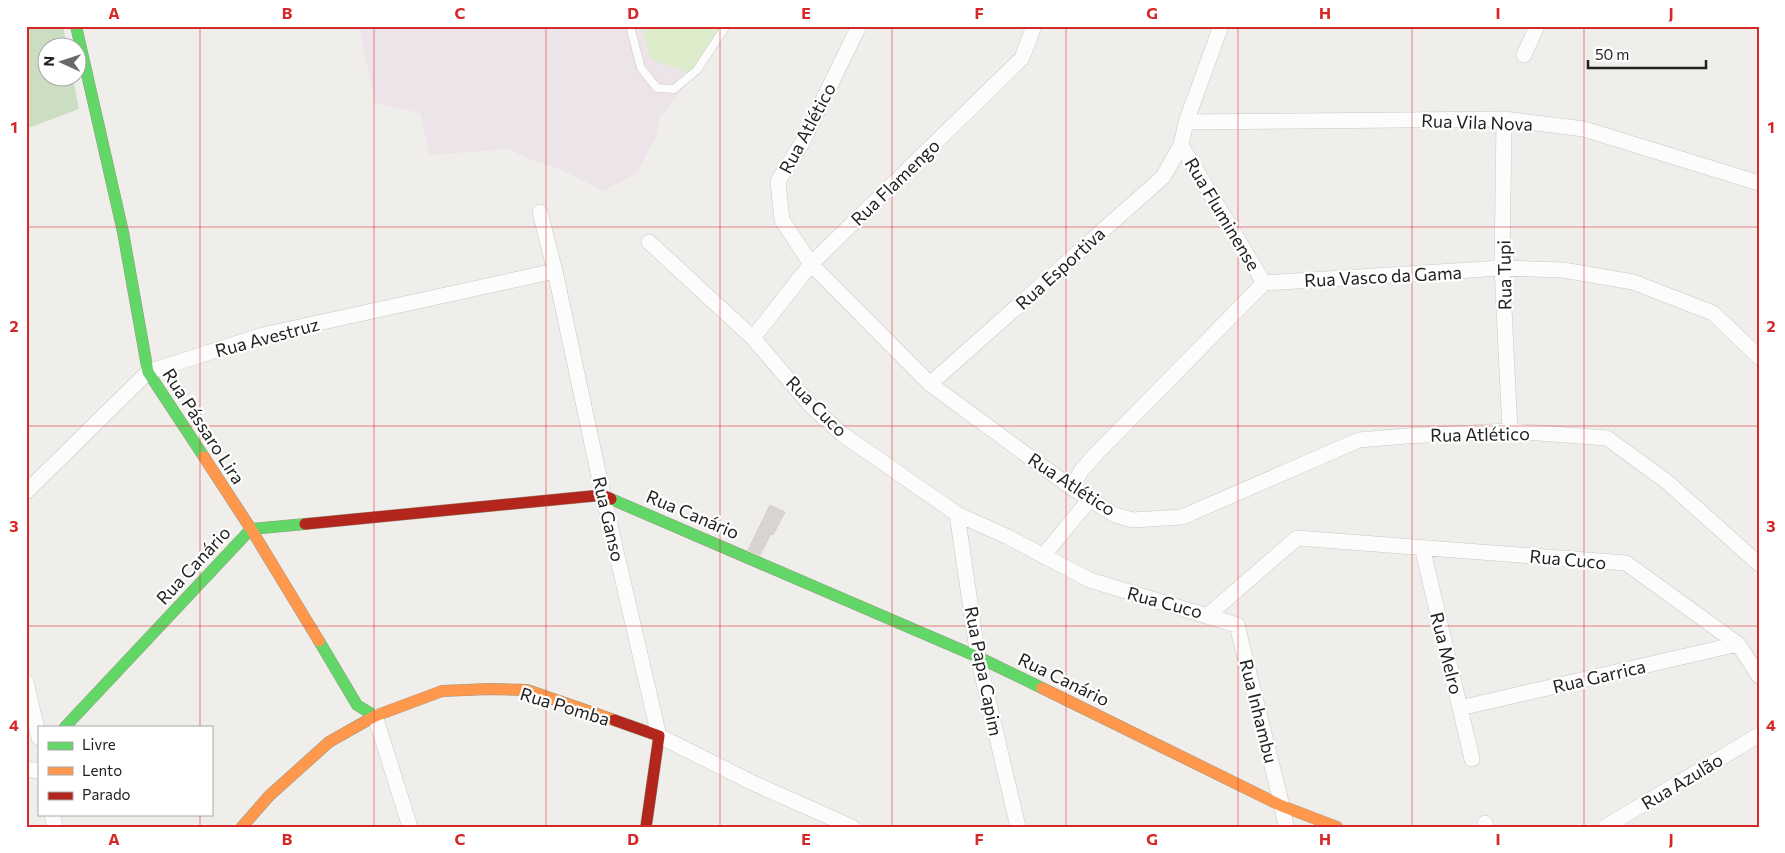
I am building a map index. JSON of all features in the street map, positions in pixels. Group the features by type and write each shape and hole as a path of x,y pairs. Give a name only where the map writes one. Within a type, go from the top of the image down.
{"street":[{"name":"Rua Pássaro Lira","path":"76,26 123,232 148,372 251,529 357,705 375,716"},
{"name":"Rua Atlético","path":"859,26 802,143 778,181 782,220 811,264 930,384 1072,488 1115,515 1134,520 1182,518 1359,440 1510,431 1607,438 1666,481 1759,564"},
{"name":"Rua Flamengo","path":"753,338 811,264 1022,58 1034,26"},
{"name":"Rua Esportiva","path":"930,384 1163,177 1181,145 1186,122 1221,26"},
{"path":"1524,55 1537,26"},
{"name":"Rua Vila Nova","path":"1186,122 1504,119 1584,129 1759,183"},
{"name":"Rua Tupi","path":"1504,119 1502,268 1510,431"},
{"name":"Rua Fluminense","path":"1181,145 1264,283"},
{"name":"Rua Ganso","path":"540,212 555,271 659,736 646,827"},
{"name":"Rua Cuco","path":"649,242 753,338 811,406 842,434 957,514 1008,537 1090,580 1207,616 1297,538 1626,563 1738,644 1759,676"},
{"name":"Rua Vasco da Gama","path":"1264,283 1502,268 1563,270 1633,282 1714,314 1759,357"},
{"name":"Rua Avestruz","path":"26,492 148,372 262,335 555,271"},
{"path":"1072,488 1081,471 1095,455 1264,283"},
{"name":"Rua Canário","path":"66,726 251,529 604,495 978,657 1282,806 1337,827"},
{"path":"1043,556 1090,499"},
{"name":"Rua Papa Capim","path":"957,514 978,657 1018,827"},
{"name":"Rua Melro","path":"1422,547 1472,759"},
{"name":"Rua Inhambu","path":"1207,616 1237,625 1286,827"},
{"name":"Rua Garrica","path":"1460,708 1738,644"},
{"path":"26,682 38,734"},
{"name":"Rua Pomba","path":"242,827 269,796 329,742 375,716 442,691 489,689 527,690 659,736 753,783 852,827"},
{"path":"375,716 410,827"},
{"name":"Rua Azulão","path":"1605,827 1759,736"}],"lane":[{"path":"630,26 641,68 657,88 674,89 697,70 726,26"}],"shaded area":[{"path":"359,26 642,26 652,60 694,74 659,119 656,136 637,173 603,191 560,169 532,160 508,149 430,155 420,113 375,103"}],"green space":[{"path":"26,26 63,26 65,38 38,38 38,88 75,88 79,109 26,129"},
{"path":"642,26 725,26 694,74 651,60"}],"building":[{"path":"770,505 785,512 760,555 748,550"}],"traffic: fast":[{"path":"76,26 123,232 148,372 204,457"},
{"path":"611,499 978,657 1042,688"},
{"path":"66,726 251,529 305,524"},
{"path":"319,641 357,705 375,716"}],"traffic: slow":[{"path":"204,457 251,529 319,641"},
{"path":"1042,688 1282,806 1337,827"},
{"path":"242,827 269,796 329,742 375,716 442,691 527,690 614,720"}],"traffic: jam":[{"path":"305,524 603,495 611,499"},
{"path":"614,720 659,736 646,827"}]}
